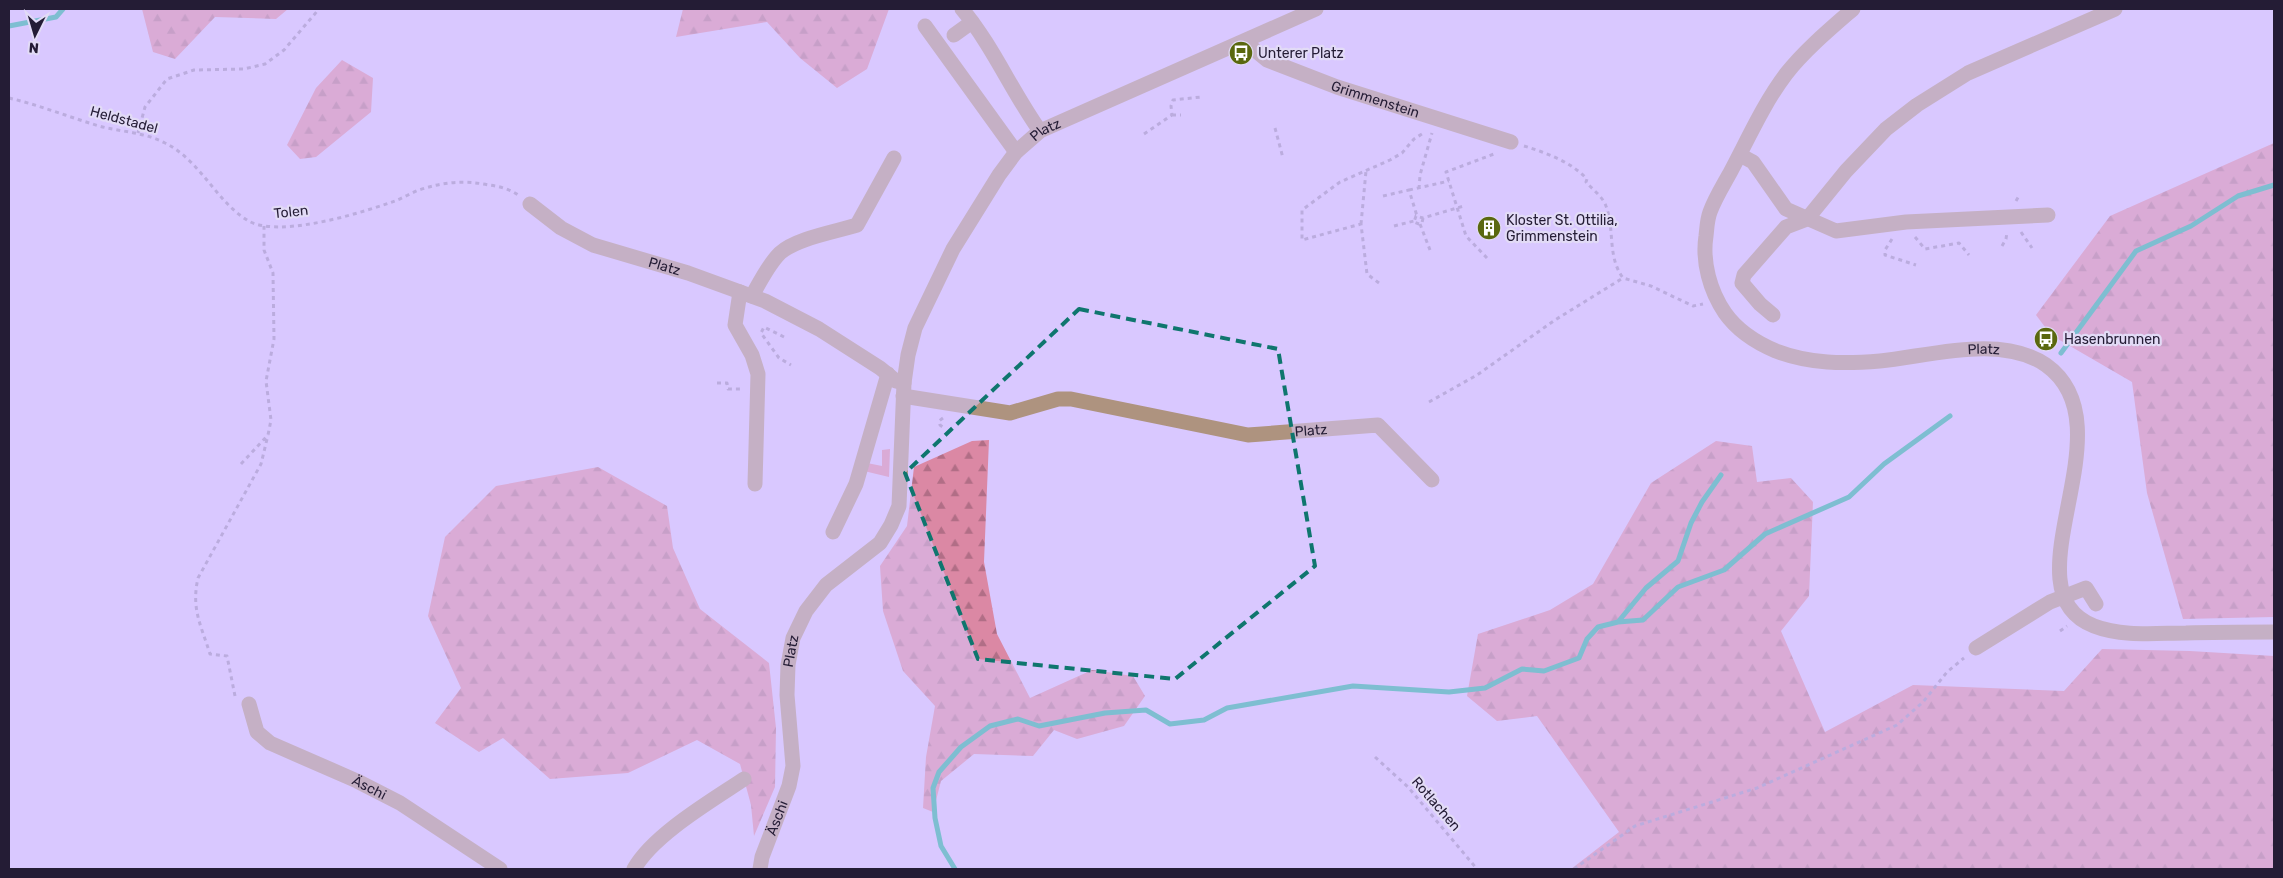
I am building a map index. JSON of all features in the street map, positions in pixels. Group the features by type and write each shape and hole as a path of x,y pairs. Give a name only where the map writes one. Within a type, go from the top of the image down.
{"street":[{"path":"962,9 1040,131"},
{"name":"Platz","path":"793,766 787,695 788,665 794,638 806,612 826,585 880,543 891,525 900,496 904,390 908,355 915,328 953,249 999,175 1016,152 1040,131 1316,9"},
{"name":"Platz","path":"1853,9 1808,50 1785,75 1740,154 1710,213 1704,248 1710,284 1718,302 1730,319 1760,344 1794,358 1832,363 1880,361 1958,351 2007,350 2040,361 2060,379 2075,409 2079,436 2059,564 2059,580 2064,596 2077,615 2091,625 2101,628 2152,634 2274,632"},
{"path":"1774,315 1742,283 1744,275 1786,227 1806,219 1846,170 1886,129 1917,105 1968,73 2115,9"},
{"path":"954,35 972,22"},
{"path":"925,26 1016,152"},
{"name":"Grimmenstein","path":"1246,40 1250,46 1268,60 1320,80 1512,142"},
{"path":"1740,154 1754,162 1786,209 1836,231 1906,222 2048,215"},
{"path":"755,484 758,374 752,355 735,325 746,294 781,252 801,242 857,225 894,158"},
{"name":"Platz","path":"530,204 561,228 593,246 688,272 746,294 820,329 888,374 904,390 1010,412 1058,400 1071,399 1248,434 1378,425 1432,480"},
{"path":"833,532 856,484 888,374"},
{"path":"1976,648 2050,602 2064,596 2086,588 2096,604"},
{"name":"Äschi","path":"249,704 257,732 270,744 358,781 400,803 500,869"},
{"name":"Äschi","path":"760,869 762,857 789,786 793,766"},
{"path":"634,869 656,843 700,808 744,778"}],"path":[{"path":"138,133 145,107 167,79 194,70 244,68 265,64 284,50 319,9"},
{"path":"1172,115 1171,106 1173,100 1201,97"},
{"name":"Heldstadel","path":"9,98 101,126 138,133 165,143 182,154 248,220 264,226"},
{"path":"1144,134 1172,115 1181,115"},
{"path":"1275,128 1283,158"},
{"path":"1361,224 1302,240 1302,210 1340,182 1402,153 1414,140 1430,128 1433,129 1418,188"},
{"path":"1512,142 1550,154 1588,179 1586,182 1607,208 1612,251 1617,268 1623,278 1651,286 1693,306 1706,304"},
{"path":"1487,258 1466,236 1446,172 1498,153 1489,149"},
{"path":"1366,171 1361,224 1367,274 1379,284"},
{"name":"Tolen","path":"249,704 237,701 227,656 210,654 196,610 194,596 198,578 261,464 272,420 266,381 274,338 273,273 264,250 264,226 281,227 336,218 396,201 418,191 452,182 469,181 493,186 514,192 530,204"},
{"path":"1383,196 1449,181"},
{"path":"1409,190 1417,216 1414,221"},
{"path":"1417,216 1423,218 1464,206"},
{"path":"1420,224 1423,218"},
{"path":"1394,226 1414,221 1420,224 1430,250"},
{"path":"1906,222 1925,250 1959,243 1969,255"},
{"path":"1896,235 1885,250 1885,254 1916,265"},
{"path":"1429,402 1477,376 1555,320 1623,278"},
{"path":"784,337 764,327 761,333 779,358 792,365"},
{"path":"717,383 727,383 728,389 741,389"},
{"path":"241,464 268,435"},
{"path":"2060,631 2067,625"},
{"path":"1574,869 1635,826 1757,788 1897,725 1923,702 1947,672 1976,648"},
{"name":"Rotlachen","path":"1374,757 1408,787 1477,869"}],"highlighted area":[{"path":"1079,309 1278,349 1315,566 1175,679 978,659 905,473"}],"green space":[{"path":"142,9 288,9 276,19 215,17 175,59 153,52"},
{"path":"683,9 889,9 867,69 837,88 800,58 767,22 676,37"},
{"path":"342,60 373,78 371,112 316,157 300,159 287,145 316,88"},
{"path":"2274,143 2274,617 2183,619 2147,493 2132,382 2051,335 2036,315 2110,216"},
{"path":"989,440 984,562 997,634 1030,698 1092,670 1133,676 1145,696 1124,726 1077,739 1054,730 1033,756 974,754 941,781 933,812 923,808 926,757 935,706 903,671 883,611 880,566 907,526 914,467 972,441"},
{"path":"1716,441 1752,446 1757,482 1791,478 1813,502 1809,596 1781,631 1825,732 1913,685 2064,691 2102,649 2190,651 2274,656 2274,869 1571,869 1619,832 1537,716 1497,721 1467,696 1478,634 1550,610 1593,584 1651,483"},
{"path":"890,449 889,477 864,471 867,463 882,466 882,450"},
{"path":"598,467 667,506 673,548 700,609 769,663 776,728 775,787 754,836 751,805 740,764 697,740 628,773 550,779 503,738 479,752 435,723 461,688 428,616 445,537 496,486"}],"waterway":[{"path":"9,26 56,17 63,9"},
{"path":"2061,353 2136,251 2191,226 2238,196 2274,185"},
{"path":"1618,622 1643,620 1678,587 1724,570 1765,534 1849,497 1884,464 1950,416"},
{"path":"955,869 941,846 935,818 933,788 939,772 961,747 990,726 1018,719 1039,726 1105,713 1146,710 1170,724 1204,720 1227,708 1353,686 1449,692 1485,688 1522,669 1544,671 1579,658 1587,639 1598,627 1618,622 1646,588 1678,561 1691,523 1702,502 1721,475"}],"place":[{"name":"Unterer Platz","path":"1241,53"},
{"name":"Kloster St. Ottilia, Grimmenstein","path":"1489,228"},
{"name":"Hasenbrunnen","path":"2046,339"}]}
